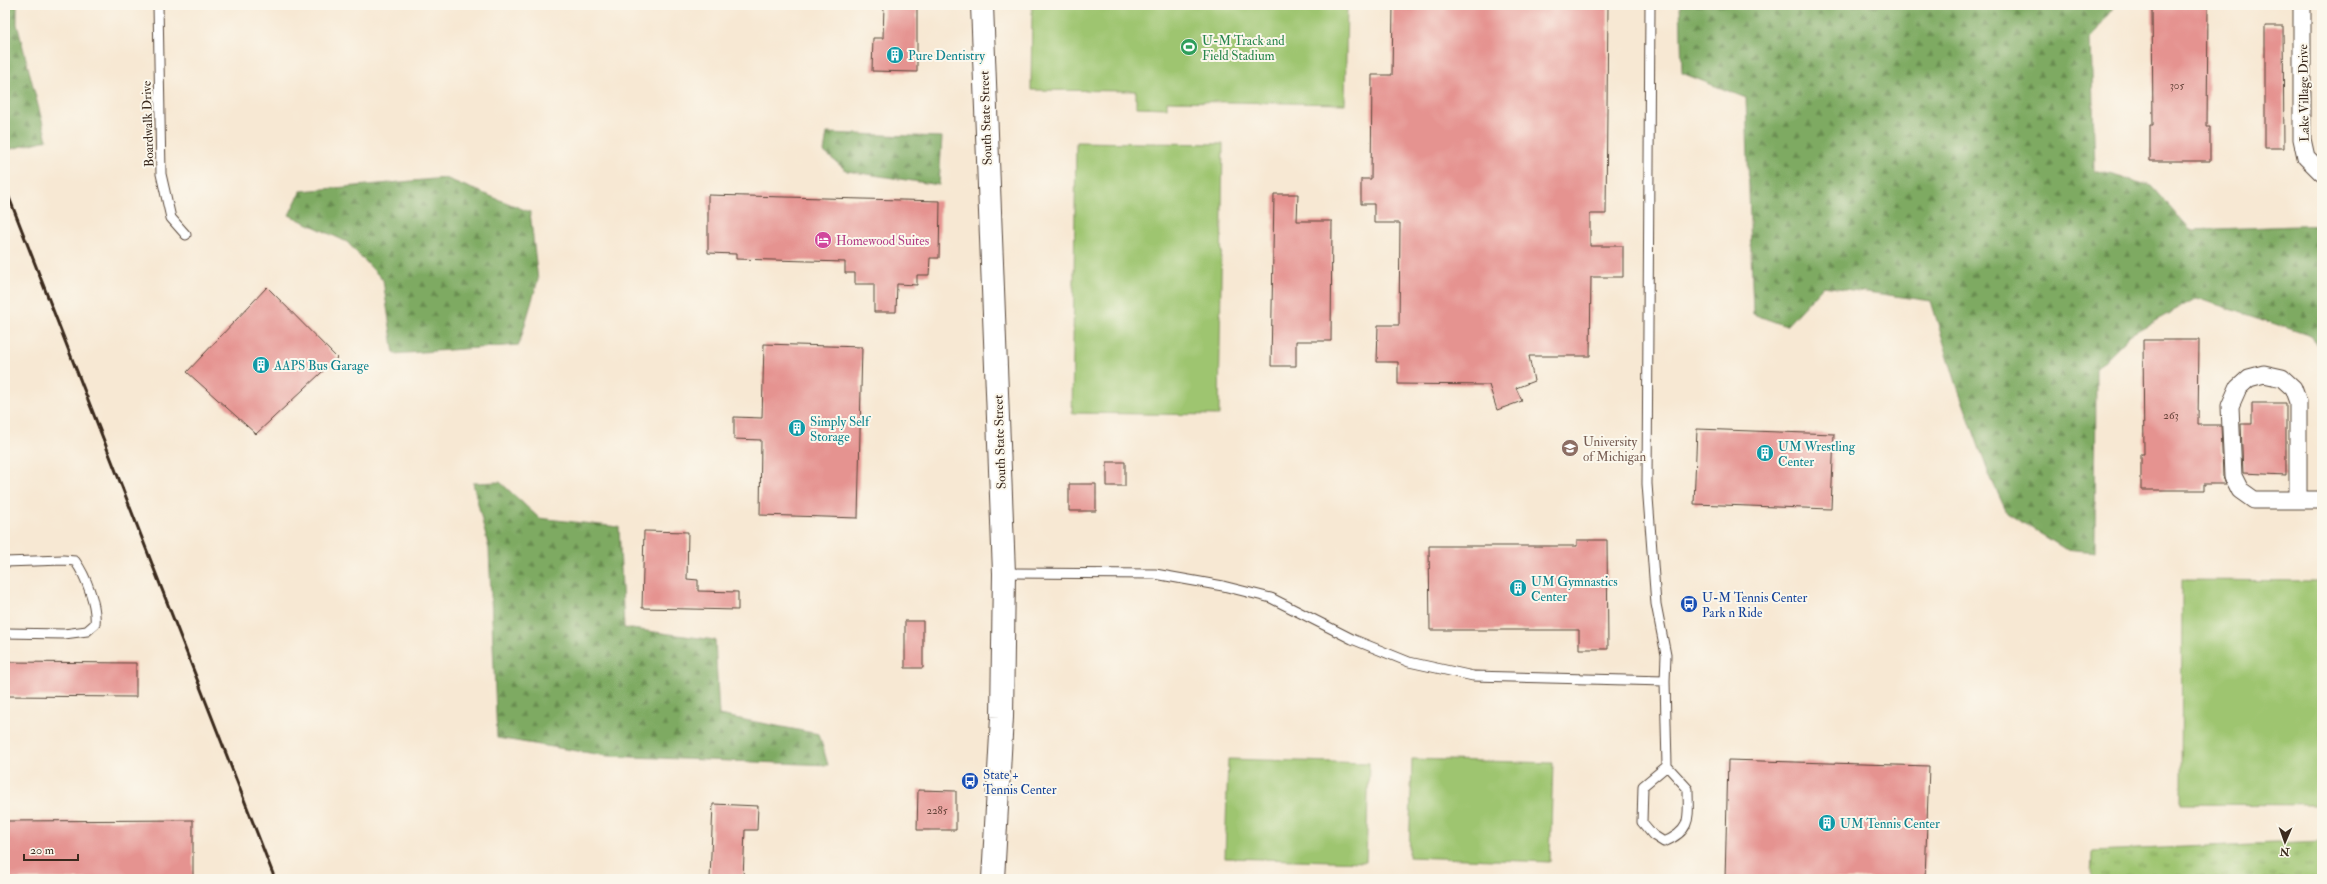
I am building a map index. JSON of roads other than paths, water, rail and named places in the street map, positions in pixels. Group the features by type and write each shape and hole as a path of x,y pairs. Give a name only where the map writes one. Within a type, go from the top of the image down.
{"main road":[{"name":"South State Street","path":"982,5 1004,573 1002,717 993,879"}],"street":[{"name":"Lake Village Drive","path":"2302,5 2302,139 2306,157 2322,173"},
{"path":"2298,500 2298,402 2293,388 2282,378 2264,374 2249,378 2238,388 2230,406 2233,476 2240,490 2254,500 2298,500 2322,500"}],"lane":[{"name":"Boardwalk Drive","path":"158,5 162,174 171,218 186,234"},
{"path":"1650,5 1647,484 1656,604 1666,655 1665,681 1667,766 1688,789 1688,822 1678,836 1664,842 1653,835 1642,822 1643,786 1667,766"},
{"path":"5,562 75,561 81,569 96,614 95,624 87,631 64,634 5,633"},
{"path":"1004,573 1155,574 1224,586 1271,598 1352,639 1409,662 1473,676 1665,681"}],"railway":[{"path":"5,187 275,879"}],"place":[{"name":"U-M Track and Field Stadium","path":"1189,47"},
{"name":"Pure Dentistry","path":"895,55"},
{"name":"Homewood Suites","path":"823,240"},
{"name":"AAPS Bus Garage","path":"261,365"},
{"name":"Simply Self Storage","path":"797,428"},
{"name":"University of Michigan","path":"1570,448"},
{"name":"UM Wrestling Center","path":"1765,453"},
{"name":"UM Gymnastics Center","path":"1518,588"},
{"name":"U-M Tennis Center Park n Ride","path":"1689,604"},
{"name":"State + Tennis Center","path":"970,781"},
{"name":"UM Tennis Center","path":"1827,823"}]}
